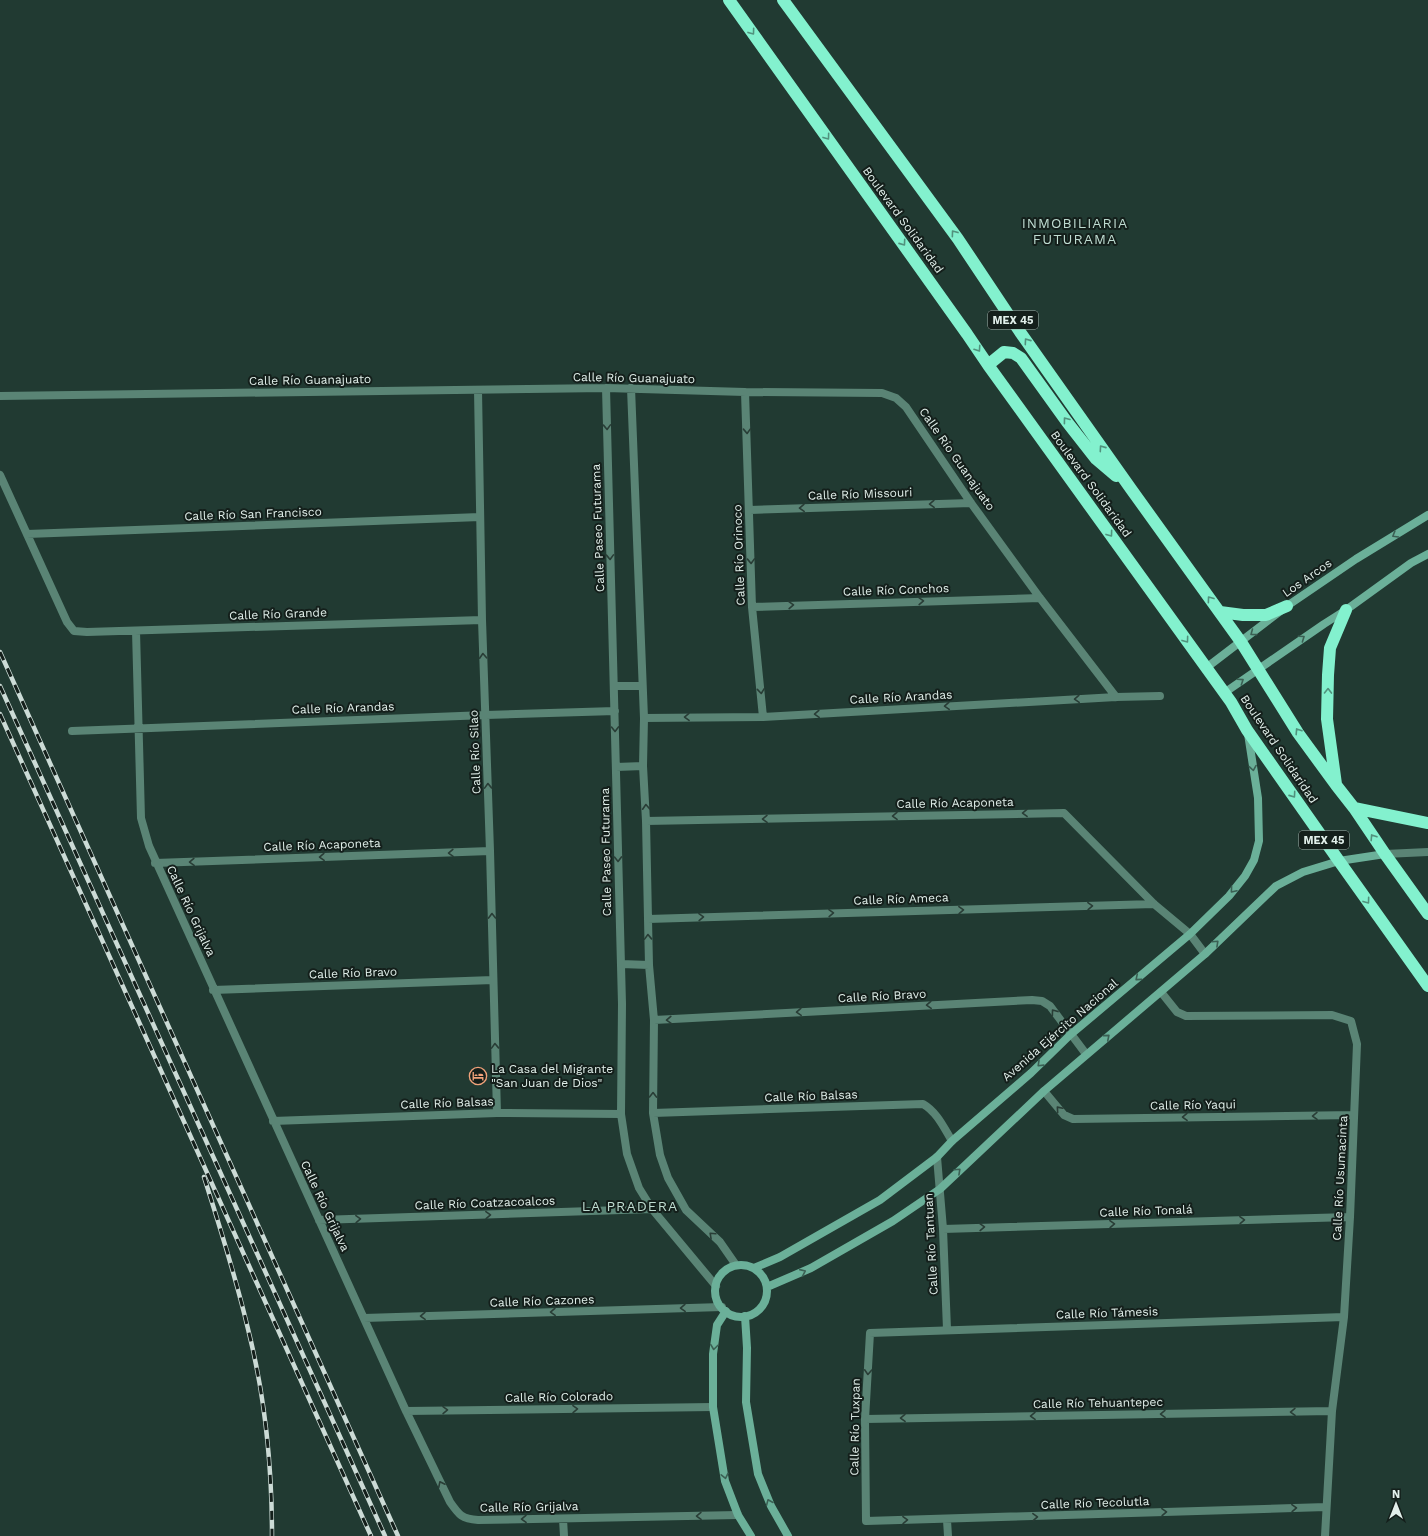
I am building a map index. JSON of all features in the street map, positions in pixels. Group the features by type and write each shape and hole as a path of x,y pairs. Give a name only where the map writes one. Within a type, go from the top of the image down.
{"highway":[{"name":"Boulevard Solidaridad","path":"729,0 963,327 988,365 1224,693 1247,730 1428,986"},
{"name":"Boulevard Solidaridad","path":"783,0 958,239 1020,332 1241,642 1298,733 1354,808 1428,914"},
{"path":"988,365 1004,352 1013,353 1021,358 1067,422 1096,459 1131,489"},
{"path":"1220,612 1243,615 1266,615 1287,606"},
{"path":"1336,785 1327,719 1328,675 1330,648 1346,610"},
{"path":"1354,808 1428,823"}],"main road":[{"name":"Los Arcos","path":"1206,668 1287,606 1356,559 1428,515"},
{"path":"1224,693 1346,610 1411,563 1428,554"},
{"name":"Avenida Ejército Nacional","path":"754,1268 780,1257 880,1200 937,1157 952,1141 1030,1073 1070,1035 1190,934 1228,896 1245,876 1254,860 1259,841 1258,798 1247,730"},
{"path":"767,1287 811,1268 831,1257 893,1221 940,1189 1044,1091 1205,954 1276,886 1303,872 1339,861 1385,854"},
{"path":"736,1265 747,1265 754,1268 765,1280 767,1287 767,1296 764,1303 752,1314 745,1316 732,1315 724,1309 716,1297 716,1286 720,1277 727,1269 736,1265"},
{"path":"724,1309 717,1325 713,1354 713,1407 725,1481 738,1515 751,1536"},
{"path":"745,1316 747,1348 746,1402 758,1474 771,1506 788,1536"}],"street":[{"name":"Calle Río Guanajuato","path":"0,396 606,388 745,392 882,393 896,398 906,407 971,503 1040,598 1116,697"},
{"name":"Calle Paseo Futurama","path":"606,388 621,964 622,1114 627,1154 639,1188 652,1209 716,1286"},
{"path":"631,388 644,718 643,766 646,821 649,965 654,1020 653,1113 660,1155 668,1178 686,1210 720,1242 736,1265"},
{"name":"Calle Río Silao","path":"478,390 482,620 497,1113"},
{"name":"Calle Río Orinoco","path":"745,392 752,607 763,717"},
{"path":"0,475 27,534"},
{"name":"Calle Río Missouri","path":"750,510 971,503"},
{"name":"Calle Río San Francisco","path":"27,534 480,517"},
{"name":"Calle Río Grande","path":"27,534 67,622 74,631 136,631 482,620"},
{"name":"Calle Río Conchos","path":"752,607 1040,598"},
{"name":"Calle Río Grijalva","path":"136,631 141,818 144,834 155,863 406,1411 450,1502 462,1517 468,1520 738,1515"},
{"path":"614,686 642,686"},
{"name":"Calle Río Arandas","path":"644,718 763,717 1116,697 1160,696"},
{"name":"Calle Río Arandas","path":"72,731 486,714 615,711"},
{"path":"616,767 643,766"},
{"name":"Calle Río Acaponeta","path":"646,821 1064,813 1154,904 1190,934 1205,954"},
{"name":"Calle Río Acaponeta","path":"155,863 490,851"},
{"path":"1385,854 1428,852"},
{"name":"Calle Río Ameca","path":"648,919 1154,904"},
{"path":"621,964 649,965"},
{"name":"Calle Río Bravo","path":"214,990 493,980"},
{"name":"Calle Río Usumacinta","path":"1161,992 1178,1012 1186,1016 1332,1015 1351,1021 1357,1044 1350,1217 1344,1317 1332,1411 1325,1536"},
{"name":"Calle Río Bravo","path":"654,1020 1032,1000 1042,1001 1050,1006 1070,1035 1086,1054"},
{"name":"Calle Río Yaqui","path":"1044,1091 1064,1115 1073,1119 1354,1115"},
{"name":"Calle Río Balsas","path":"653,1113 923,1104 936,1116 952,1141"},
{"name":"Calle Río Balsas","path":"274,1121 497,1113 622,1114"},
{"name":"Calle Río Tantuan","path":"937,1157 943,1229 947,1329"},
{"name":"Calle Río Coatzacoalcos","path":"319,1220 652,1209"},
{"name":"Calle Río Tonalá","path":"943,1229 1350,1217"},
{"name":"Calle Río Cazones","path":"364,1318 724,1309"},
{"name":"Calle Río Támesis","path":"870,1333 947,1329 1344,1317"},
{"name":"Calle Río Tuxpan","path":"866,1521 865,1419 870,1333"},
{"name":"Calle Río Colorado","path":"406,1411 713,1407"},
{"name":"Calle Río Tehuantepec","path":"865,1419 1332,1411"},
{"name":"Calle Río Tecolutla","path":"866,1521 947,1520 1326,1507"},
{"path":"563,1519 564,1536"},
{"path":"947,1520 948,1536"}],"railway":[{"path":"0,652 398,1536"},
{"path":"0,686 385,1536"},
{"path":"0,714 371,1536"},
{"path":"204,1177 238,1291 259,1380 269,1458 272,1536"}],"place":[{"name":"La Casa del Migrante \"San Juan de Dios\"","path":"478,1076"}],"district":[{"name":"INMOBILIARIA FUTURAMA","path":"1075,232"},
{"name":"LA PRADERA","path":"630,1206"}]}
